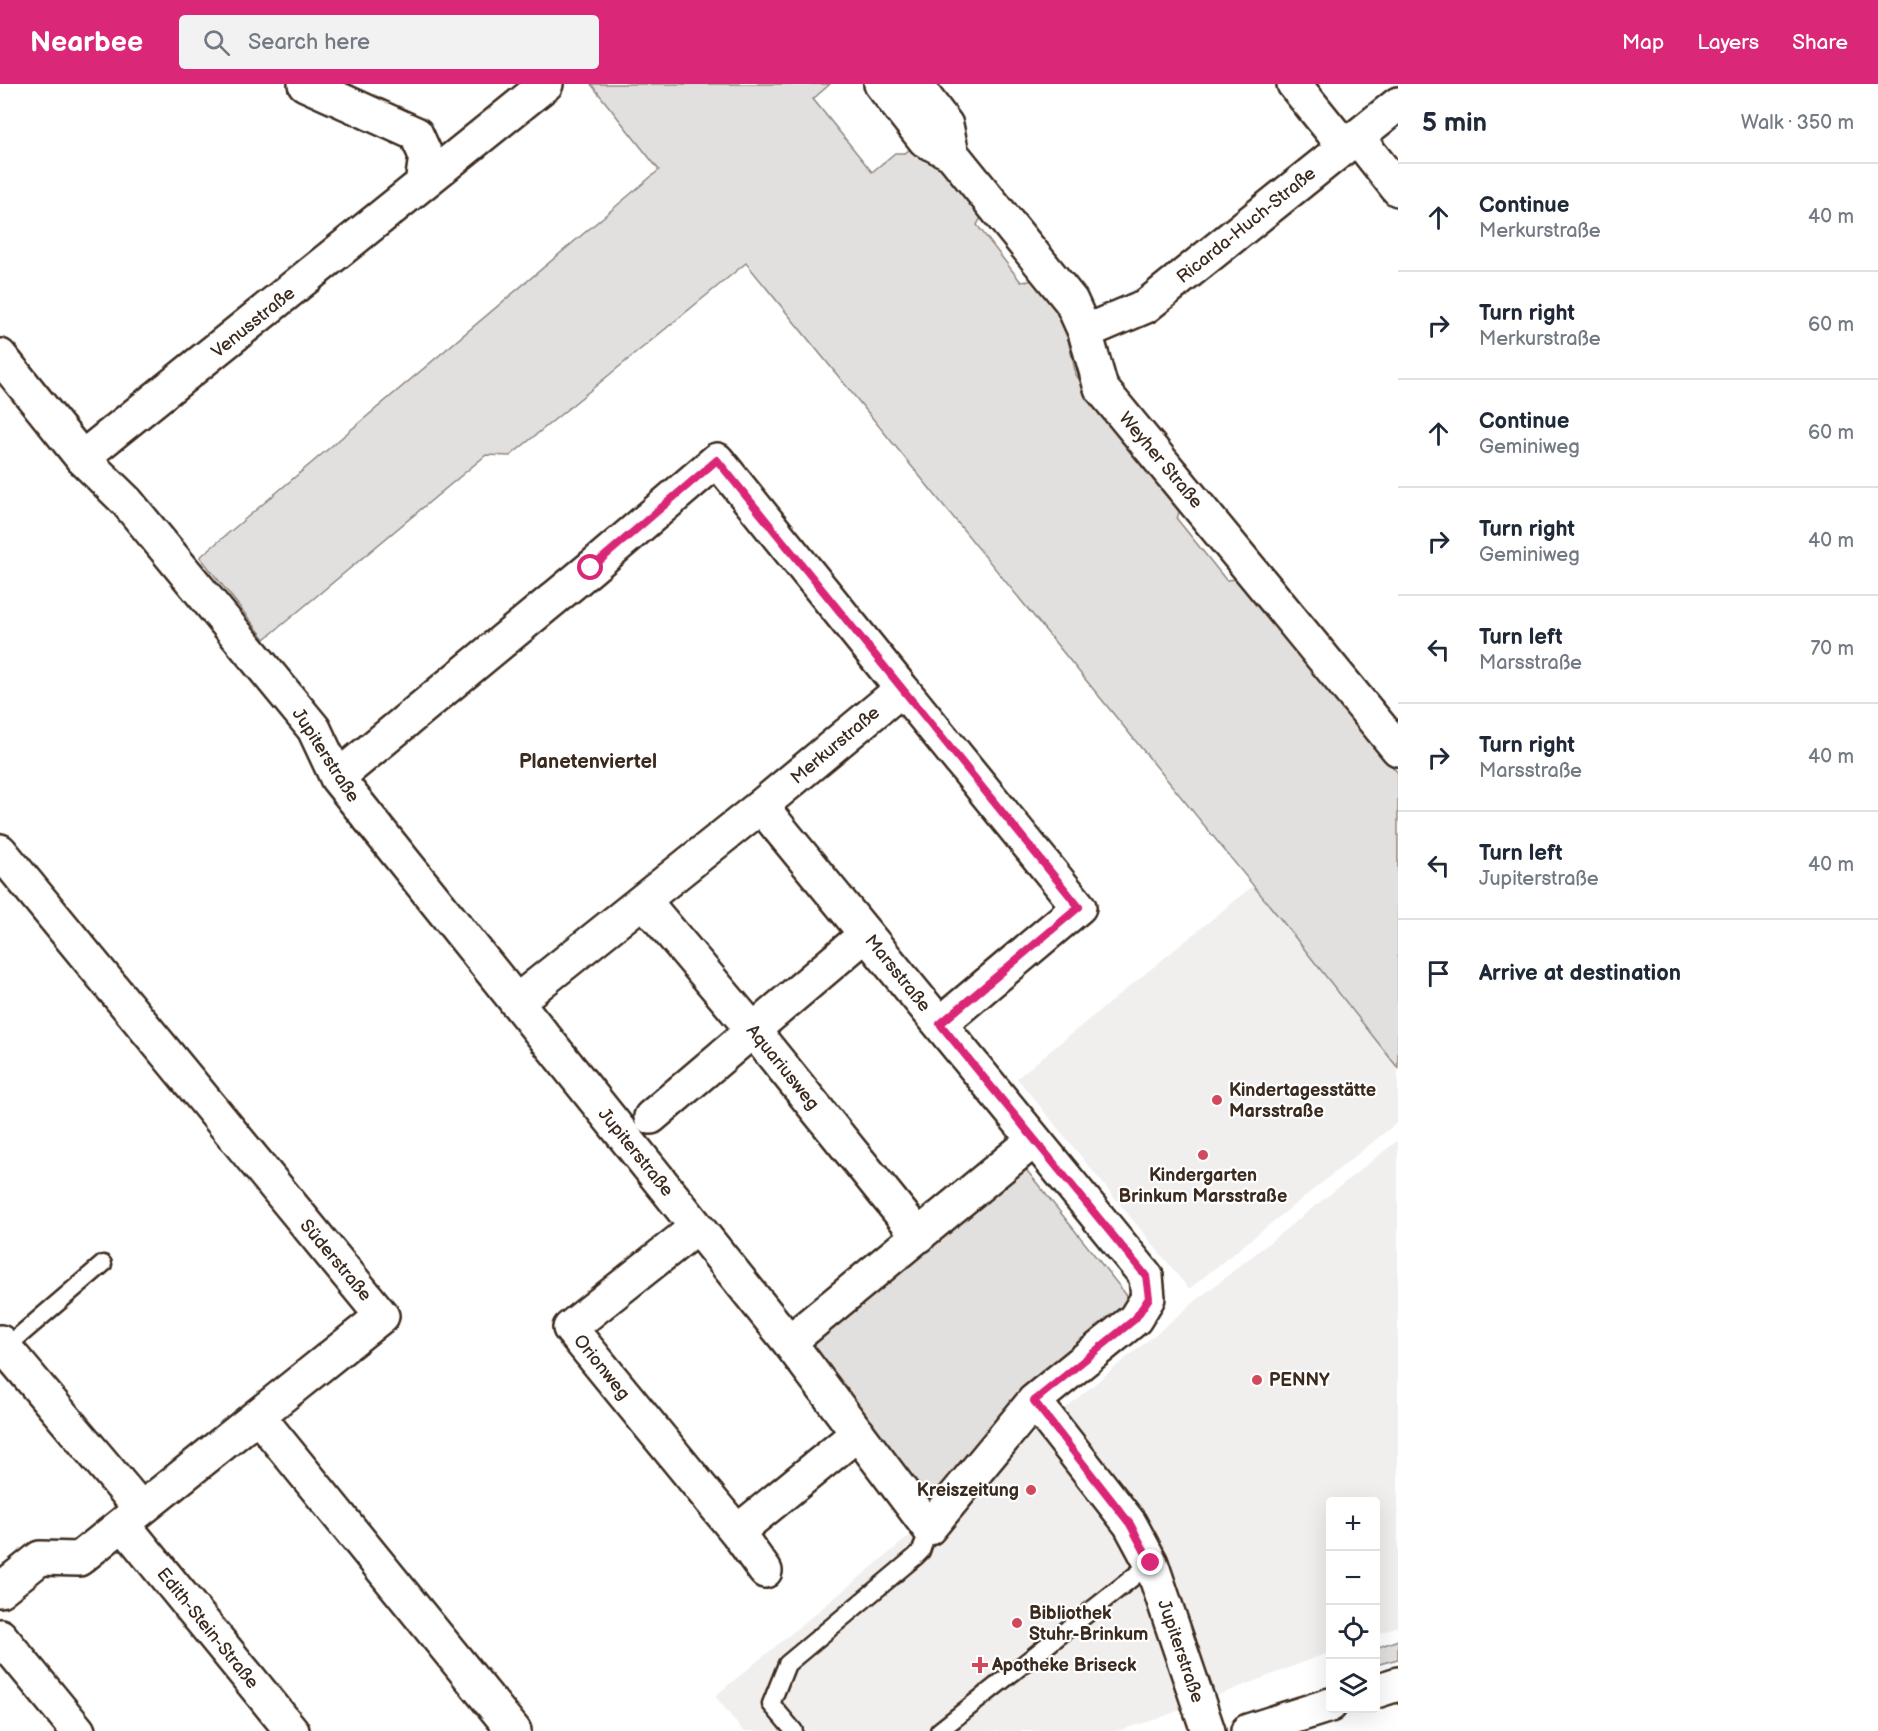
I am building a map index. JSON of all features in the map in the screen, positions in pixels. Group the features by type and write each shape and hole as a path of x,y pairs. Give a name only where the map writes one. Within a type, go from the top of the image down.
{"street":[{"path":"305,84 416,134 426,156 422,184"},
{"name":"Venusstraße","path":"82,458 546,84"},
{"name":"Weyher Straße","path":"881,84 925,140 952,154 1071,301 1085,332 1101,388 1398,749"},
{"name":"Weyher Straße","path":"915,84 946,125 952,154"},
{"path":"1294,84 1398,189"},
{"name":"Ricarda-Huch-Straße","path":"1085,332 1146,306 1398,104"},
{"name":"Jupiterstraße","path":"0,357 82,458 127,502 314,729 337,778 789,1342 929,1528"},
{"path":"337,778 717,460 1079,907 940,1024"},
{"name":"Merkurstraße","path":"516,1002 644,901 902,689"},
{"name":"Marsstraße","path":"761,806 1146,1276 1149,1298 1135,1319 1034,1401"},
{"name":"Süderstraße","path":"0,851 382,1316 258,1416"},
{"name":"Aquariusweg","path":"644,901 752,1029 919,1236"},
{"path":"651,1117 866,934"},
{"path":"789,1342 1034,1140"},
{"name":"Orionweg","path":"697,1227 570,1328 737,1532 765,1571"},
{"name":"Edith-Stein-Straße","path":"3,1345 292,1731"},
{"path":"929,1528 1034,1401"},
{"name":"Jupiterstraße","path":"1034,1401 1130,1524 1151,1563 1208,1731"},
{"path":"0,1590 40,1558 79,1559 258,1416 514,1731"},
{"path":"737,1532 858,1433"},
{"path":"0,1636 78,1731"},
{"path":"1380,1690 1398,1684"},
{"path":"1248,1731 1326,1706"}],"lane":[{"path":"3,1345 103,1263"},
{"path":"794,1731 771,1704 787,1664 915,1557 921,1551 929,1528"},
{"path":"939,1731 1151,1563"}],"shaded area":[{"path":"591,84 830,84 813,99 872,172 895,153 905,153 917,144 963,190 983,214 977,225 1021,282 1037,280 1056,305 1067,335 1076,375 1102,411 1181,505 1177,519 1226,580 1241,579 1398,773 1398,1068 1283,922 746,263 510,456 486,455 265,639 200,557 659,170"},
{"name":"Kindertagesstätte Marsstraße","path":"1254,885 1398,1069 1398,1122 1189,1289 1017,1078"},
{"path":"1398,1140 1398,1626 1380,1633 1380,1497 1326,1497 1326,1654 1157,1719 1117,1731 743,1731 715,1696 1197,1300"},
{"path":"1024,1167 1136,1307 931,1513 807,1348"},
{"path":"1398,1640 1398,1659 1380,1664 1380,1647"}],"place":[{"name":"Kindertagesstätte Marsstraße","path":"1217,1100"},
{"name":"Kindergarten Brinkum Marsstraße","path":"1203,1155"},
{"name":"PENNY","path":"1257,1380"},
{"name":"Kreiszeitung","path":"1031,1490"},
{"name":"Bibliothek Stuhr-Brinkum","path":"1017,1623"},
{"name":"Apotheke Briseck","path":"980,1665"}],"district":[{"name":"Planetenviertel","path":"588,761"}],"route":[{"path":"591,568 717,460 1079,907 940,1024 1146,1276 1149,1298 1135,1319 1034,1401 1130,1524 1151,1563"}]}
